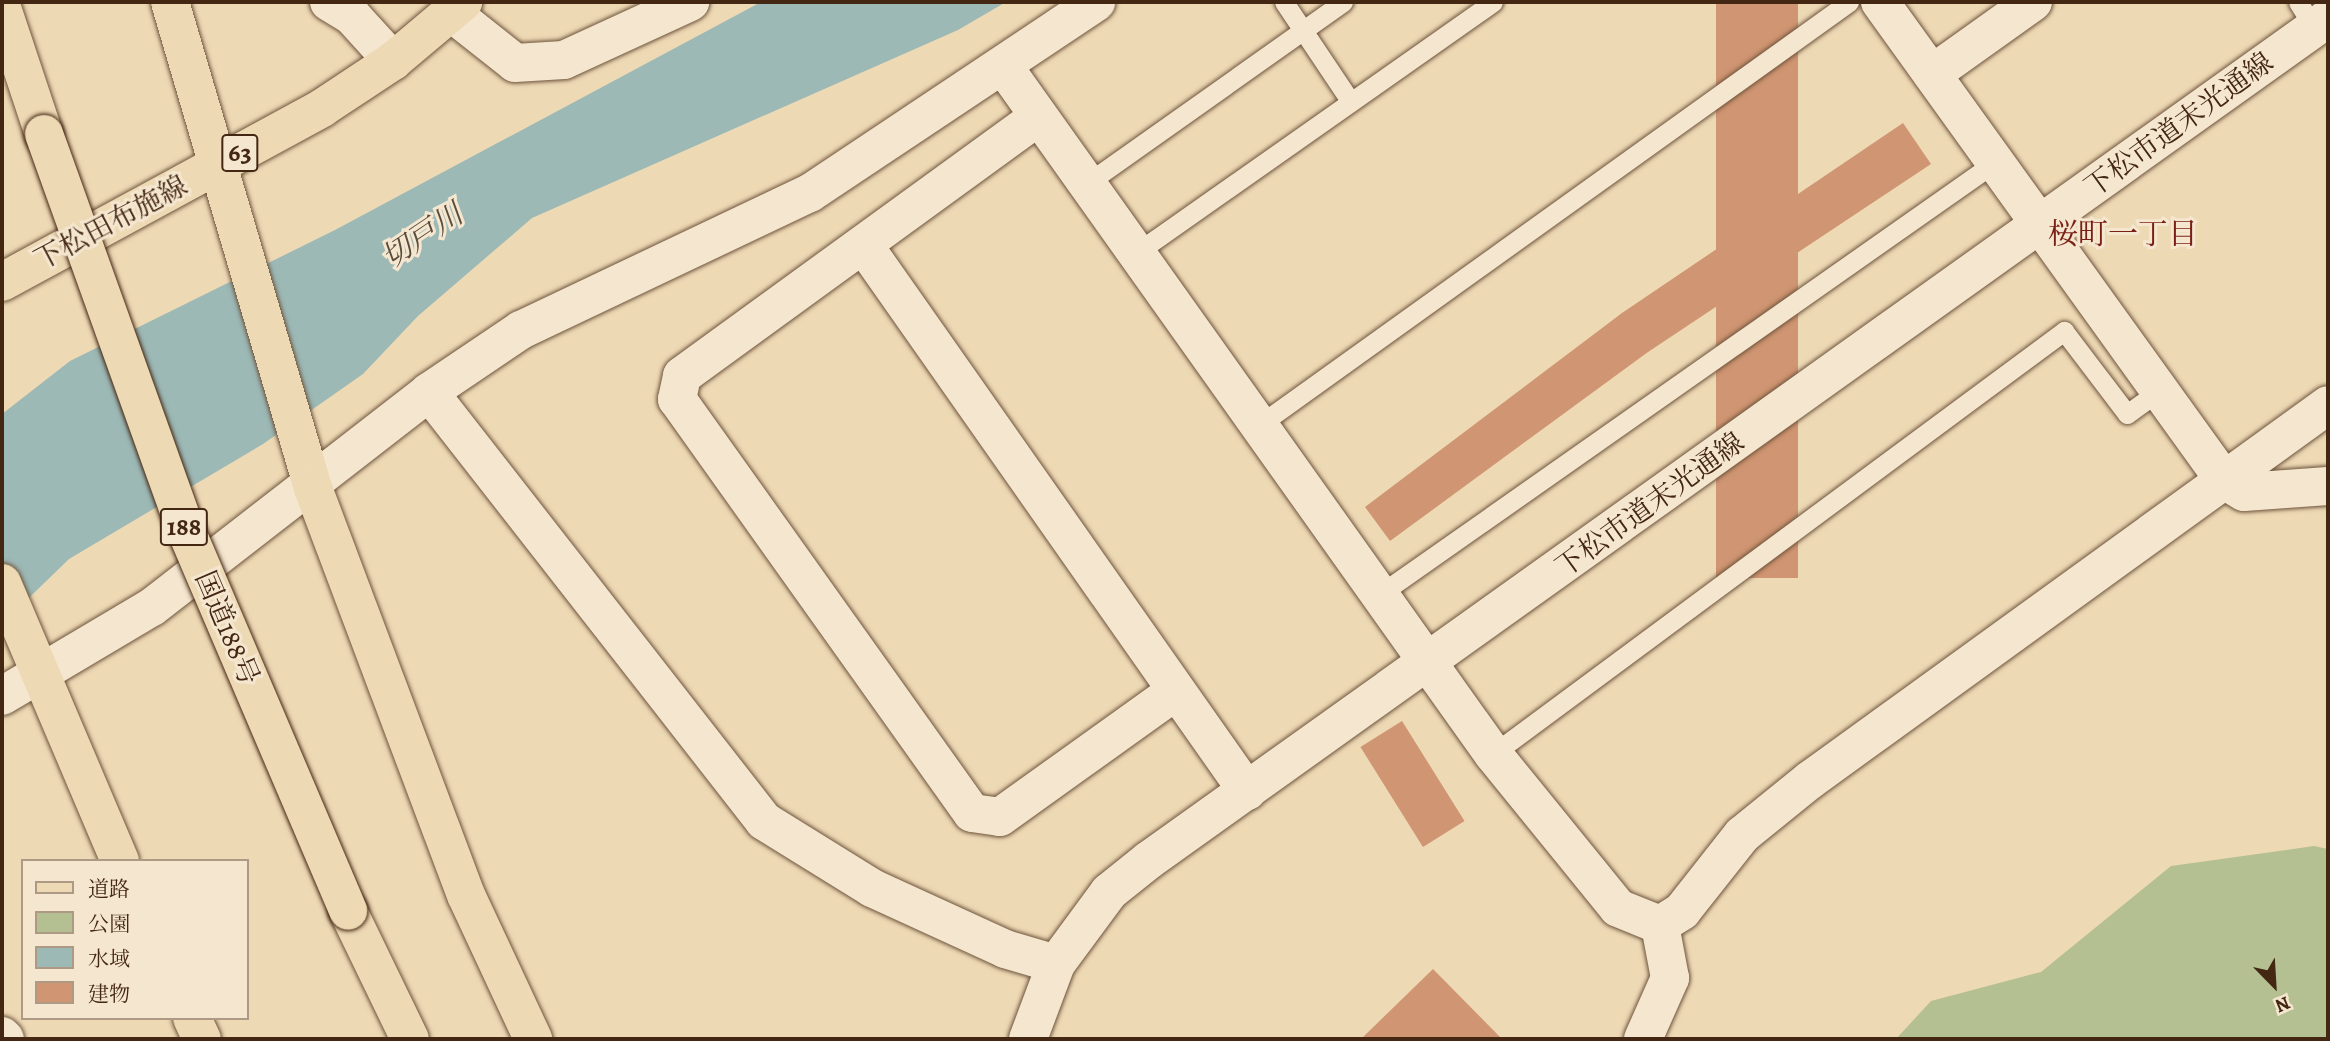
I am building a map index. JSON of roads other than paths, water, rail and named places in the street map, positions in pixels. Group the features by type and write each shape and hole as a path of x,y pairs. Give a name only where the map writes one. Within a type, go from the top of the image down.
{"main road":[{"path":"170,2 242,261 309,475 466,895 533,1039"},
{"name":"下松田布施線","path":"2,282 216,167 393,61 458,7"},
{"name":"国道188号","path":"2,8 184,528 348,911 410,1039"},
{"path":"2,583 34,666 119,859"},
{"path":"193,1020 202,1039"}],"street":[{"path":"329,2 352,16 393,61"},
{"path":"458,7 514,64 564,60 690,2"},
{"path":"2,696 34,666 152,607 309,475 429,392 569,305 810,193 1004,67 1096,2"},
{"path":"1880,2 2156,393 2224,480 2244,492 2328,486"},
{"path":"1932,74 2033,2"},
{"name":"下松市道末光通線","path":"1028,1039 1056,964 1109,892 2039,227 2313,16"},
{"path":"1004,67 1493,754 1618,908 1660,925"},
{"path":"1038,117 865,247 682,376 677,399 972,813 1000,817 1176,691"},
{"path":"865,247 1247,791"},
{"path":"429,392 764,821 872,888 1005,949 1056,964"},
{"path":"1660,925 1682,911 1742,835 1810,780 2328,405"},
{"path":"1643,1039 1670,978 1660,925"}],"lane":[{"path":"1283,2 1352,102"},
{"path":"1086,184 1343,2"},
{"path":"1136,253 1493,2"},
{"path":"1259,425 1849,2"},
{"path":"1380,594 1994,163"},
{"path":"1493,754 2064,331 2127,414 2156,393"}],"water":[{"name":"切戸川","path":"761,2 1006,2 958,30 532,218 418,316 363,374 263,444 69,559 2,624 2,414 70,361 335,230"}],"district":[{"name":"桜町一丁目","path":"2123,234"}]}
